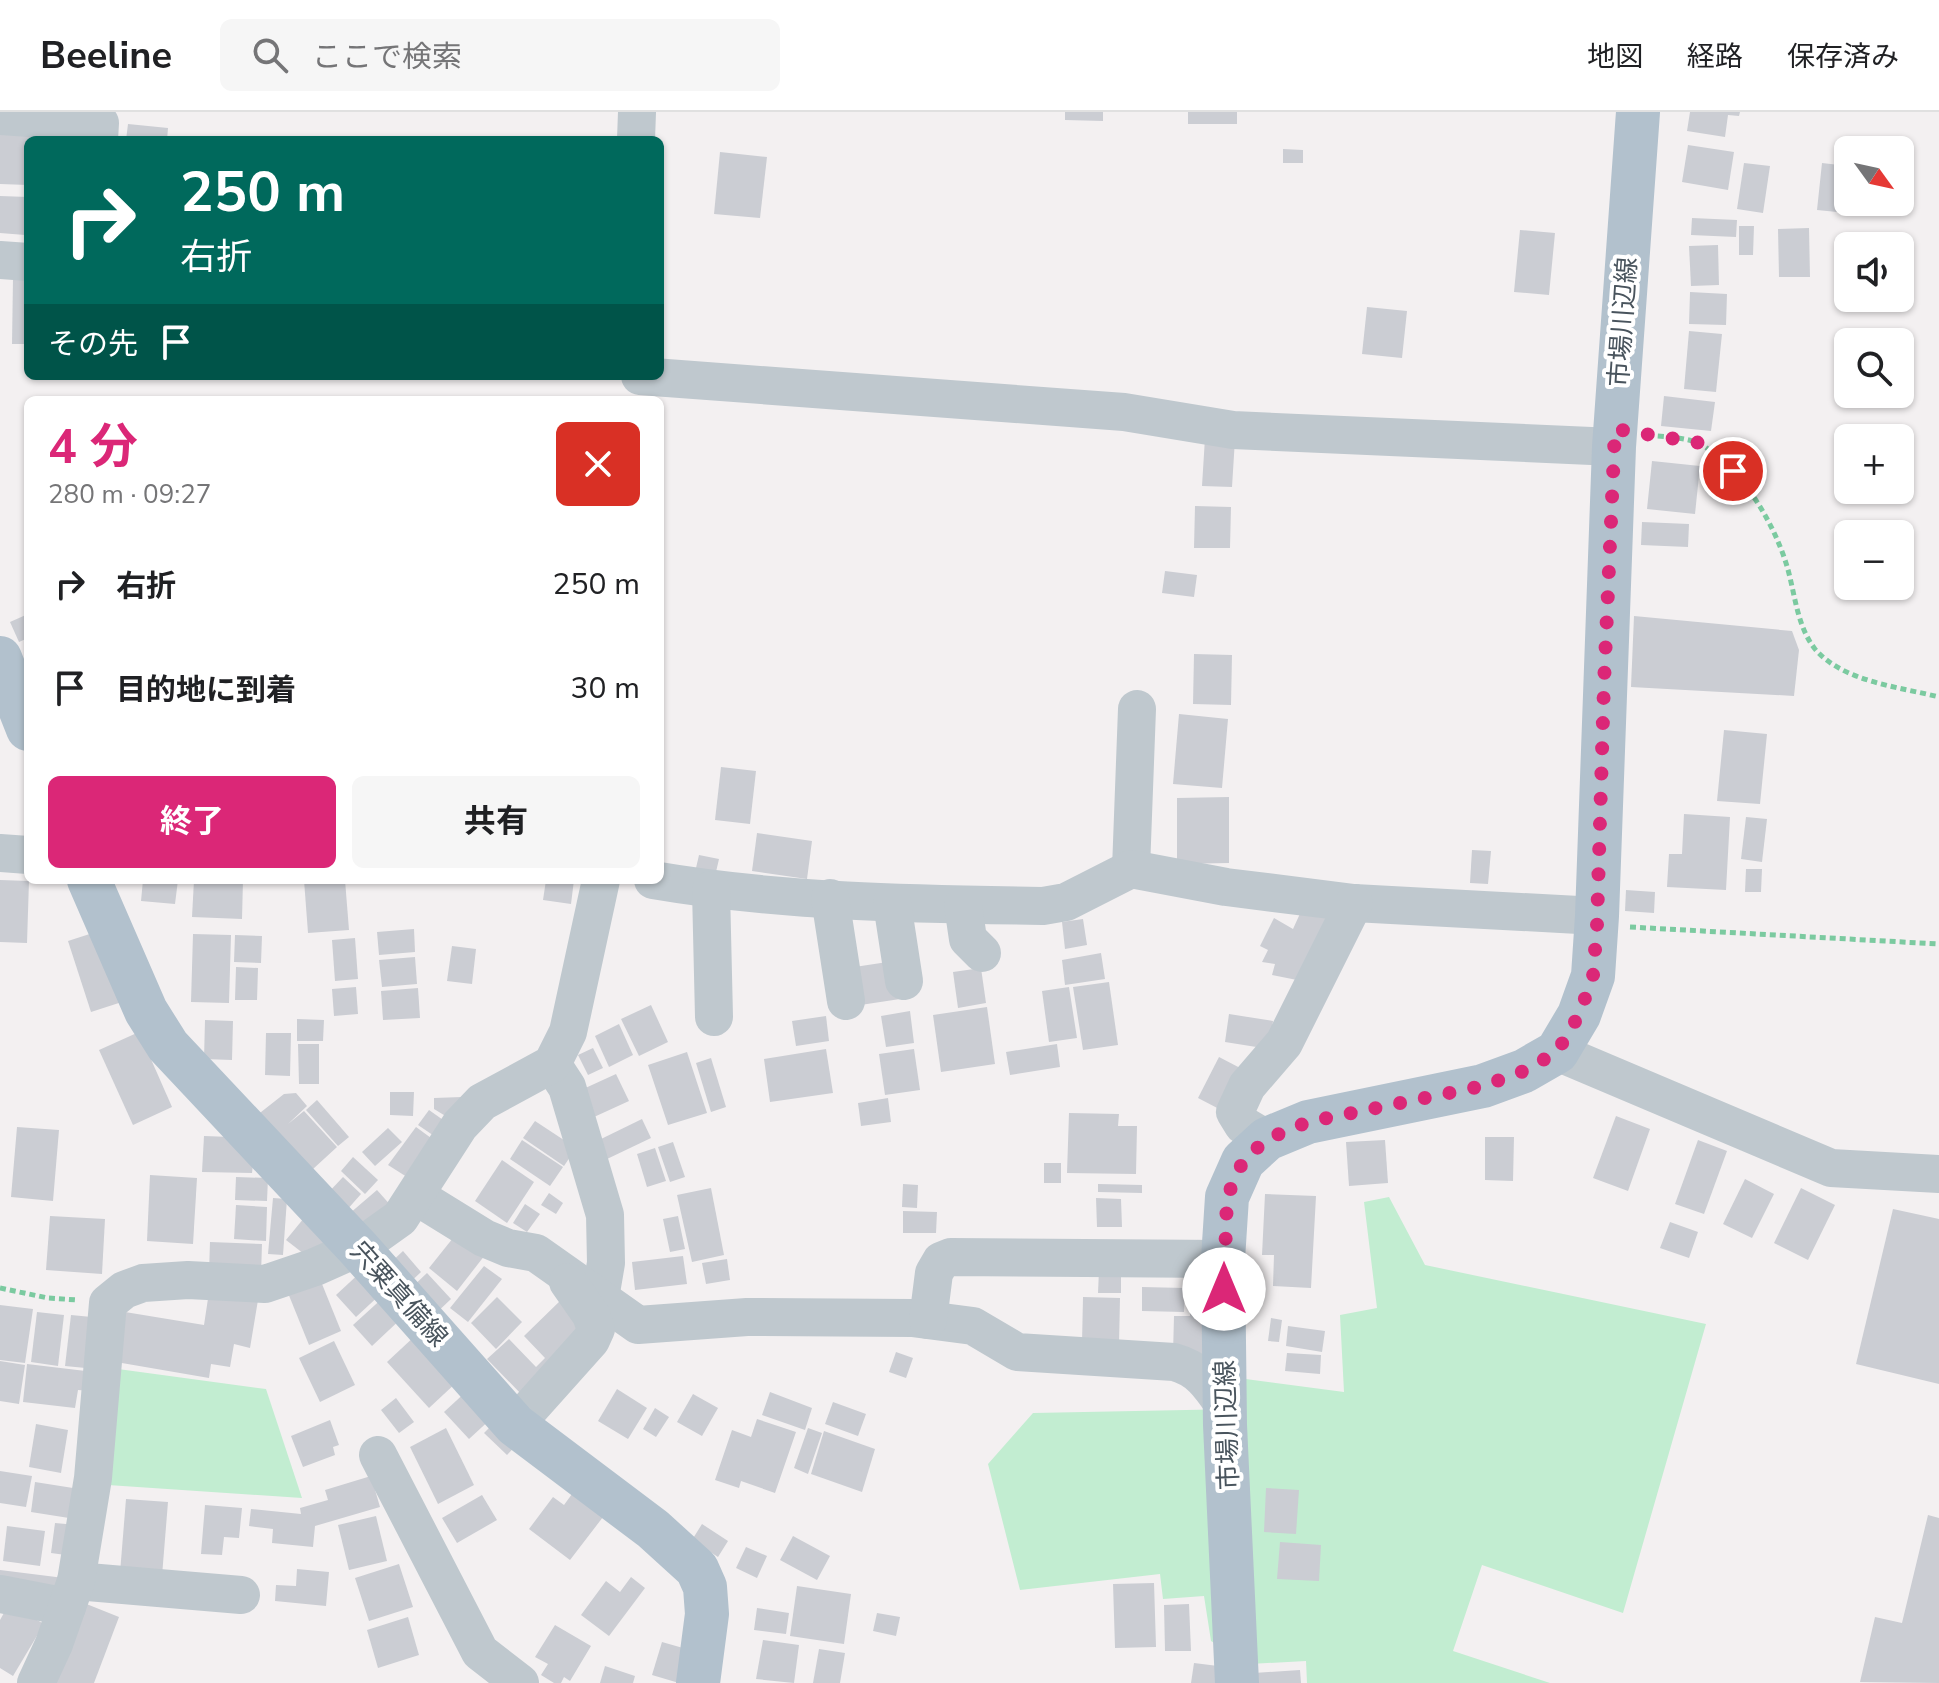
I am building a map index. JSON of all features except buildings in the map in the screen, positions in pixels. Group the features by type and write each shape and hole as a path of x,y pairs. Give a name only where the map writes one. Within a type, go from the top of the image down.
{"main road":[{"name":"市場川辺線","path":"1237,1683 1225,1407 1223,1259 1227,1197 1243,1161 1267,1139 1308,1122 1483,1086 1524,1071 1557,1052 1579,1015 1593,976 1615,438 1638,112"},
{"path":"0,658 24,719"},
{"name":"宍粟真備線","path":"91,884 146,1011 168,1046 358,1248 515,1425 653,1529 697,1569 705,1587 707,1614 698,1683"}],"street":[{"path":"636,136 637,112"},
{"path":"0,116 100,123 99,136"},
{"path":"0,260 24,262"},
{"path":"664,378 1124,412 1233,430 1615,438"},
{"path":"1131,869 1137,709"},
{"path":"0,853 24,855"},
{"path":"664,882 711,890 892,903 1043,906 1066,902 1131,869 1226,887 1354,903 1597,921"},
{"path":"36,1683 54,1644 71,1594 93,1478 108,1303 124,1290 143,1283 188,1280 265,1284 358,1248 400,1218 460,1125 482,1102 552,1064 568,1032 600,884"},
{"path":"711,890 714,1017"},
{"path":"830,898 846,1001"},
{"path":"892,903 904,981"},
{"path":"1267,1139 1243,1125 1235,1112 1247,1086 1284,1043 1354,903"},
{"path":"963,905 968,939 982,953"},
{"path":"1557,1052 1831,1168 1939,1174"},
{"path":"552,1064 567,1087 605,1215 606,1263 600,1298"},
{"path":"416,1196 484,1238 508,1248 536,1253 638,1325 747,1317 928,1320 973,1326 1017,1352 1174,1362 1191,1367 1205,1378 1225,1407"},
{"path":"928,1320 934,1273 941,1261 951,1257 1223,1259"},
{"path":"515,1425 591,1340 596,1329 591,1315 557,1267"},
{"path":"378,1455 480,1652 520,1683"},
{"path":"0,1594 241,1595"}],"path":[{"path":"1615,438 1700,443 1733,471 1769,521 1786,563 1797,610 1815,648 1837,667 1939,697"},
{"path":"1597,921 1939,944"},
{"path":"0,1288 48,1298 108,1303"}],"green space":[{"path":"1389,1197 1425,1265 1706,1324 1623,1613 1482,1565 1453,1651 1550,1683 1307,1683 1306,1661 1249,1664 1211,1641 1204,1596 1163,1599 1160,1574 1020,1590 988,1464 1033,1413 1237,1409 1238,1378 1344,1392 1340,1315 1377,1308 1364,1202"},
{"path":"118,1369 266,1389 302,1498 108,1485"}],"route":[{"path":"1224,1289 1227,1197 1243,1161 1267,1139 1308,1122 1483,1086 1524,1071 1557,1052 1579,1015 1593,976 1615,429 1700,443 1733,471"}]}
